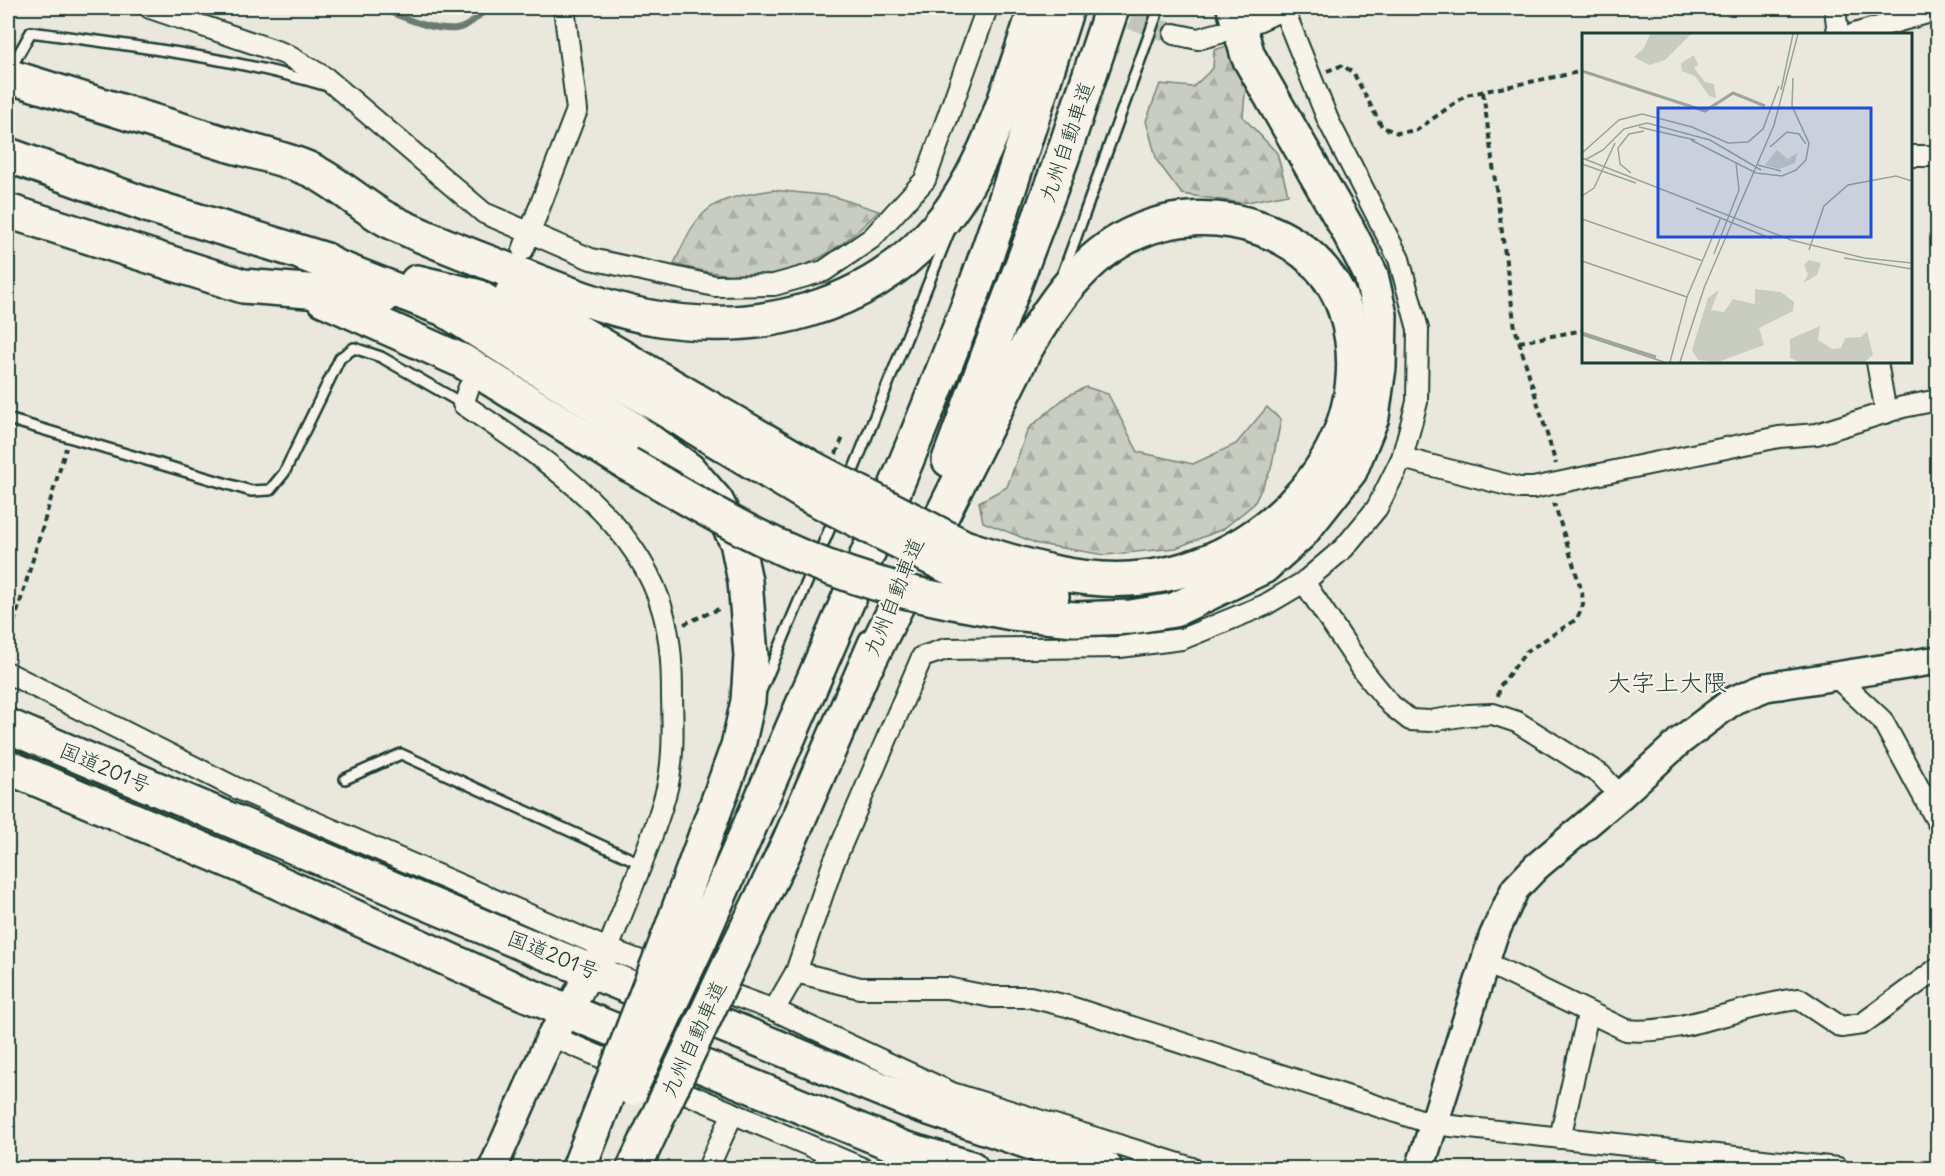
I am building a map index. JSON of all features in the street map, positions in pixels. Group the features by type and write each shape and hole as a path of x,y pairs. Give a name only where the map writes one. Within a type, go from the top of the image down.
{"highway":[{"path":"8,75 313,171 386,219 444,245 585,300 645,316 716,325 766,320 821,308 865,288 907,259 943,220 963,192 1000,113 1036,8"},
{"name":"九州自動車道","path":"594,1168 612,1109 686,934 850,597 967,309 1026,142 1067,8"},
{"name":"九州自動車道","path":"634,1168 788,844 867,665 1003,322 1062,158 1112,8"},
{"path":"444,245 509,291 956,573 1014,591 1106,602 1203,595 1229,585 1263,567 1301,533 1322,510 1350,471 1372,417 1379,367 1380,315 1371,275 1347,228 1248,56 1237,20"},
{"path":"8,155 150,206 306,255 476,296 810,481"},
{"path":"8,211 243,286 368,294 444,309"},
{"path":"305,291 462,361 628,464 753,534 825,565 900,591 956,573 1057,574 1101,579 1142,579 1181,571 1215,559 1252,540 1280,518 1303,495 1324,465 1341,433 1350,400 1353,372 1352,345 1346,313 1336,290 1321,270 1287,240 1266,229 1236,222 1207,219 1178,220 1137,231 1103,253 1077,275 1048,310 1024,352 867,665"},
{"path":"306,255 444,309 628,426 689,470 716,501 737,542 746,591 751,656 748,701 738,746 686,934"},
{"name":"国道201号","path":"8,726 599,960 917,1104 1105,1168"},
{"name":"国道201号","path":"8,767 242,866 516,990 560,1023 903,1148 970,1168"},
{"path":"579,1168 612,1109"}],"street":[{"path":"150,8 285,54 343,91 483,213 527,242 591,259 716,286 774,285 824,271 872,238 925,180 987,8"},
{"path":"527,242 577,110 564,8"},
{"path":"774,1010 796,972 833,864 922,657 946,649 1120,647 1182,639 1265,605 1304,582 1344,548 1377,508 1402,458 1417,402 1418,329 1399,259 1328,120 1284,8 1237,20 1198,39 1174,34"},
{"path":"1835,8 1838,33"},
{"path":"1858,33 1938,10"},
{"path":"1912,156 1938,156"},
{"path":"1877,363 1886,413"},
{"path":"466,395 550,463 605,514 646,570 663,611 671,654 672,753 666,795 599,960 560,1023 493,1168"},
{"path":"1402,458 1519,488 1555,483 1779,437 1817,434 1938,400"},
{"path":"1304,582 1365,673 1391,705 1410,720 1430,721 1493,714 1517,722 1601,775 1620,796"},
{"path":"1420,1168 1493,937 1515,889 1536,867 1572,834 1620,796 1680,741 1734,700 1766,687 1938,660"},
{"path":"8,673 236,788 599,960 774,1010 952,1093 1192,1168"},
{"path":"1835,676 1882,720 1938,823"},
{"path":"1485,962 1588,1014 1626,1030 1648,1033 1774,1001 1799,999 1841,1027 1862,1024 1938,968"},
{"path":"796,972 860,988 947,988 992,997 1030,997 1067,1006 1433,1125 1838,1168"},
{"path":"1560,1138 1588,1014"},
{"path":"560,1023 733,1113 861,1168"},
{"path":"708,1168 733,1113"}],"lane":[{"path":"1048,310 1090,205 1160,8"},
{"path":"8,75 31,32 137,47 277,72 343,91"},
{"path":"844,492 934,274 963,192"},
{"path":"8,418 251,491 270,490 284,473 340,358 354,348 381,357 466,395"},
{"path":"738,746 840,502"},
{"path":"345,779 401,754 640,863"}],"path":[{"path":"1310,78 1343,65 1354,74 1382,127 1398,133 1417,130 1466,95 1582,72"},
{"path":"1483,92 1515,328 1555,483 1583,605 1577,619 1526,652 1500,686 1493,714"},
{"path":"1519,342 1582,330"},
{"path":"8,643 69,436"}],"green space":[{"path":"1227,46 1246,83 1243,117 1277,153 1288,194 1242,203 1182,194 1157,161 1146,121 1160,84 1193,87 1213,68 1214,50"},
{"path":"773,190 832,196 879,211 832,250 809,263 786,271 761,275 734,275 674,264 692,229 710,208 735,197"},
{"path":"1086,387 1108,394 1138,452 1193,464 1236,444 1267,407 1281,420 1271,469 1254,504 1223,529 1176,548 1105,555 1038,544 983,522 979,502 1007,487 1028,429 1067,396"}],"waterway":[{"path":"378,8 427,26 447,29 465,26 487,8"}],"tunnel":[{"path":"1102,9 1174,34"}],"district":[{"name":"大字上大隈","path":"1667,683"}]}
